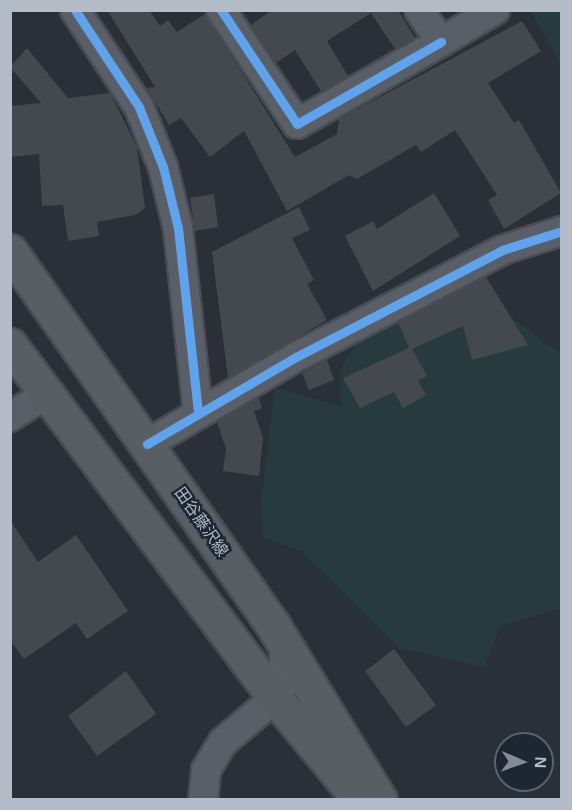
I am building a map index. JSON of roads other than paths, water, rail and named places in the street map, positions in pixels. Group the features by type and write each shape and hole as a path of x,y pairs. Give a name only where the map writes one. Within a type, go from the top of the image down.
{"main road":[{"name":"田谷藤沢線","path":"10,251 147,444 285,648 380,800"},
{"path":"10,345 276,699 360,800"}],"street":[{"path":"75,10 139,107 163,167 178,228 198,411"},
{"path":"221,10 297,124 495,10"},
{"path":"419,10 441,42"},
{"path":"147,444 198,411 502,250 561,231"},
{"path":"10,417 46,394"},
{"path":"202,800 206,770 223,742 276,699 285,678 285,648"}]}
